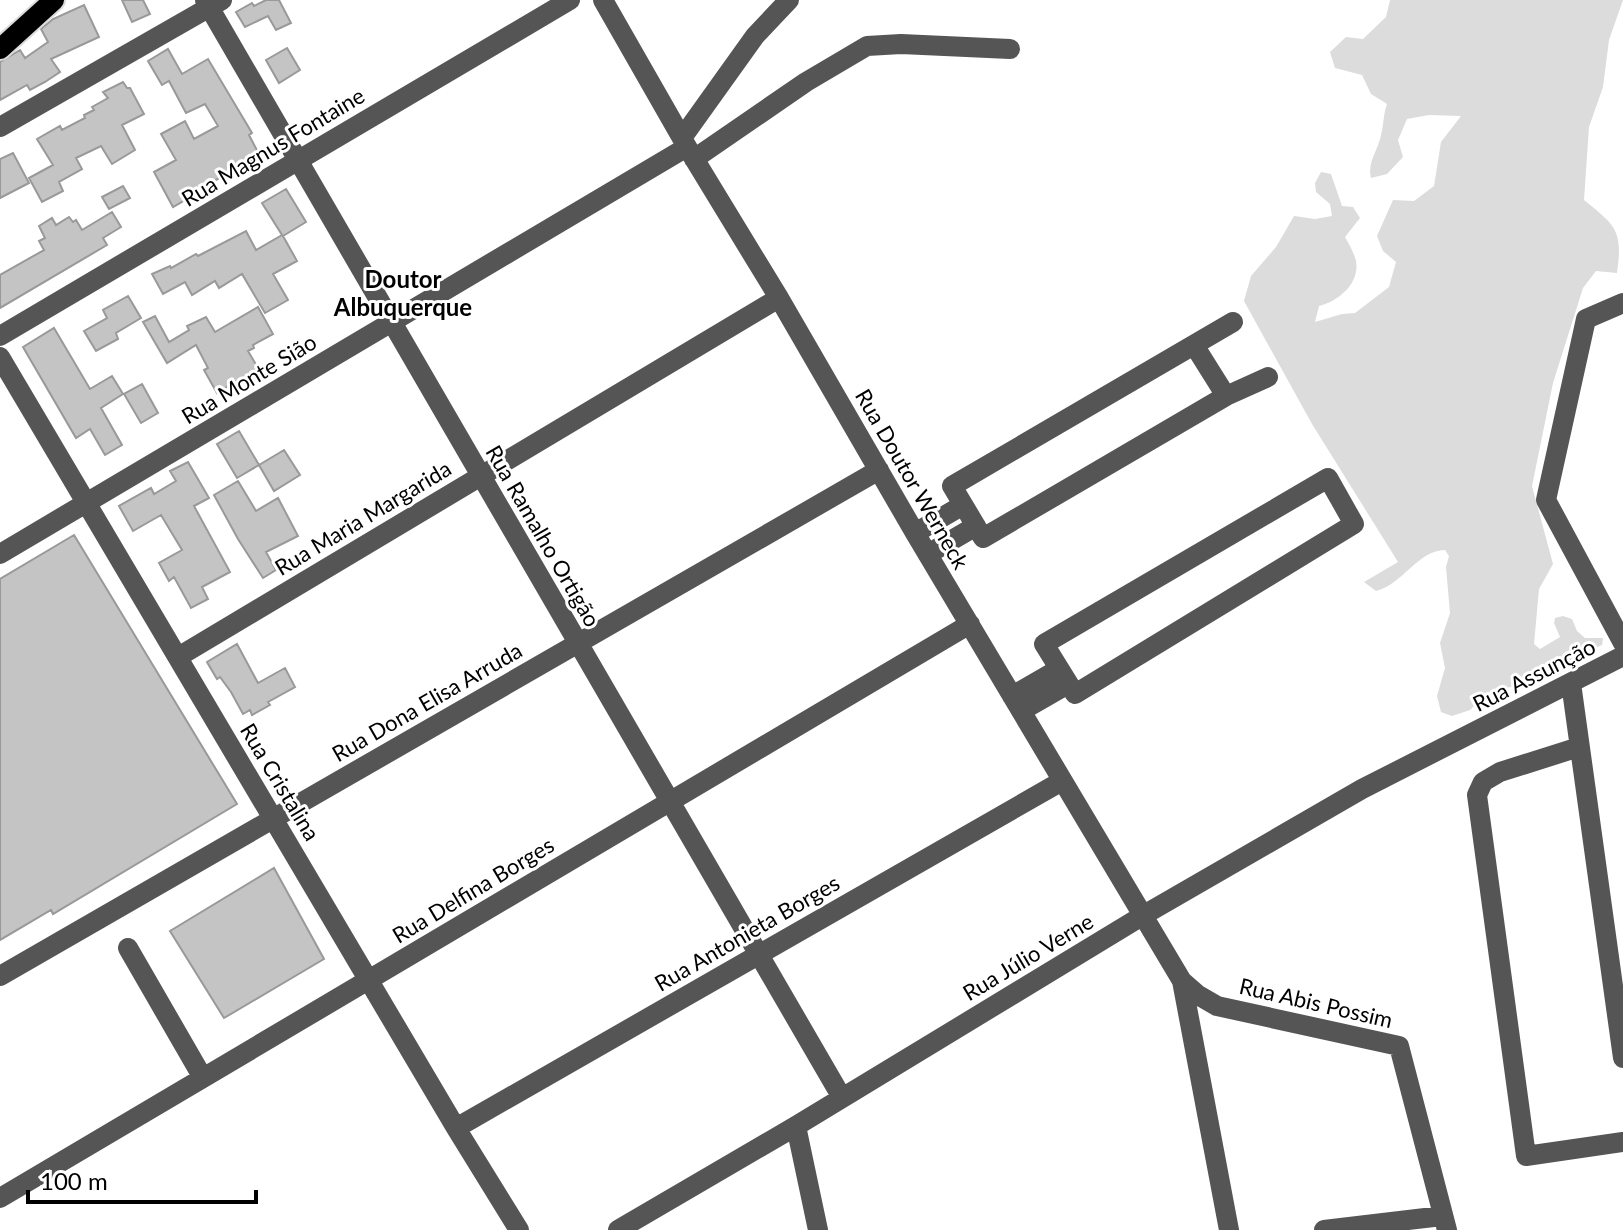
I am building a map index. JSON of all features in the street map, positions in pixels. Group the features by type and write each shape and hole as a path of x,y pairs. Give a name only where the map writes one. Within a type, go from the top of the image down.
{"main road":[{"path":"0,49 54,0"}],"street":[{"name":"Rua Magnus Fontaine","path":"0,336 570,0"},
{"name":"Rua Doutor Werneck","path":"603,0 687,148 779,298 1182,981"},
{"path":"687,148 755,36 789,0"},
{"name":"Rua Ramalho Ortigão","path":"212,3 390,322 841,1096"},
{"path":"0,127 212,3"},
{"name":"Rua Monte Sião","path":"0,554 390,322 867,46 901,44 1010,49"},
{"name":"Rua Maria Margarida","path":"178,657 779,298"},
{"path":"1623,303 1586,319 1546,500 1623,643"},
{"path":"1233,322 952,486 983,538 1226,396 1268,377"},
{"path":"1194,345 1226,396"},
{"name":"Rua Cristalina","path":"0,357 519,1230"},
{"name":"Rua Dona Elisa Arruda","path":"0,976 879,470"},
{"path":"1328,478 1354,524 1075,694 1063,676 1044,644 1328,478"},
{"path":"915,533 963,505"},
{"path":"928,554 976,526"},
{"name":"Rua Delfina Borges","path":"0,1198 970,624"},
{"name":"Rua Assunção","path":"1468,736 1623,656"},
{"path":"1016,704 1063,676"},
{"path":"1571,683 1623,1058"},
{"name":"Rua Júlio Verne","path":"618,1230 1142,916 1362,789 1468,736"},
{"path":"1579,747 1500,772 1483,782 1477,795 1526,1156 1623,1142"},
{"name":"Rua Antonieta Borges","path":"456,1128 1062,781"},
{"path":"128,948 203,1078"},
{"path":"1182,981 1229,1230"},
{"name":"Rua Abis Possim","path":"1182,981 1217,1006 1399,1046 1445,1223"},
{"path":"796,1126 818,1230"},
{"path":"1324,1230 1445,1223"}],"shaded area":[{"path":"1390,0 1623,0 1609,40 1603,87 1589,127 1584,200 1604,216 1615,230 1619,247 1617,273 1596,271 1583,288 1553,383 1532,486 1553,564 1539,589 1534,644 1540,649 1560,637 1554,623 1555,618 1563,616 1572,619 1577,631 1585,638 1603,638 1602,645 1519,685 1489,692 1470,710 1452,716 1441,712 1437,696 1445,668 1440,643 1450,613 1446,567 1449,556 1445,550 1426,556 1394,582 1376,591 1364,582 1398,562 1312,424 1244,301 1251,276 1276,247 1294,216 1315,219 1332,216 1330,204 1316,192 1315,183 1321,172 1331,174 1342,206 1353,207 1360,218 1345,237 1356,261 1355,277 1341,295 1319,306 1315,322 1355,313 1389,287 1396,262 1383,251 1377,236 1393,200 1414,201 1434,186 1441,142 1461,116 1429,115 1407,119 1398,140 1403,157 1387,174 1371,178 1370,167 1380,141 1387,104 1371,94 1362,75 1335,68 1330,52 1346,37 1363,39 1386,17"}],"building":[{"path":"122,0 143,0 150,14 132,22"},
{"path":"266,0 279,0 291,23 276,30 268,16 245,27 236,12 252,3 254,6"},
{"path":"84,5 99,37 51,59 60,72 45,82 30,90 27,85 0,100 0,62 20,50 25,58 48,42 41,29 53,19"},
{"path":"287,48 300,70 279,83 266,60"},
{"path":"168,49 182,74 208,59 252,133 249,135 260,156 173,207 154,172 176,160 161,134 185,121 194,139 218,126 205,104 186,113 169,81 162,85 148,61"},
{"path":"123,82 130,88 144,114 122,125 135,150 112,164 101,146 76,158 82,169 59,182 63,191 42,202 29,178 53,165 37,139 60,126 62,130 85,118 84,115 94,110 92,107 108,98 103,92"},
{"path":"13,153 29,183 0,198 0,159"},
{"path":"123,186 130,198 109,209 102,197"},
{"path":"286,189 306,222 283,236 297,261 273,274 288,300 265,313 242,274 219,288 215,281 192,295 185,282 163,294 152,274 171,268 196,254 198,256 246,231 256,250 282,235 262,203"},
{"path":"112,212 121,227 103,238 107,245 0,308 0,275 44,250 39,241 45,238 39,226 52,218 56,225 69,217 73,222 76,220 82,230"},
{"path":"128,296 141,318 116,333 118,339 96,351 84,331 107,318 103,310"},
{"path":"258,307 273,334 248,351 258,368 217,393 204,370 208,368 196,345 167,363 143,322 155,316 169,342 189,330 187,326 206,317 215,332"},
{"path":"54,328 90,389 112,376 123,394 101,408 122,445 105,455 90,429 76,438 23,347"},
{"path":"142,384 158,413 141,423 124,394"},
{"path":"239,431 259,465 237,478 217,444"},
{"path":"284,450 300,475 274,491 259,465"},
{"path":"188,462 209,498 194,506 230,572 202,587 208,599 191,608 174,577 169,581 159,563 182,550 161,515 133,531 119,506 151,488 154,494 176,481 170,471"},
{"path":"238,481 256,511 278,498 298,536 266,552 276,570 263,578 214,495"},
{"path":"74,535 237,804 53,914 51,910 0,940 0,579"},
{"path":"237,644 258,683 285,668 295,687 252,715 250,710 243,714 231,692 220,677 217,679 207,662"},
{"path":"274,868 324,959 224,1018 170,931"}],"district":[{"name":"Doutor Albuquerque","path":"403,294"}]}
